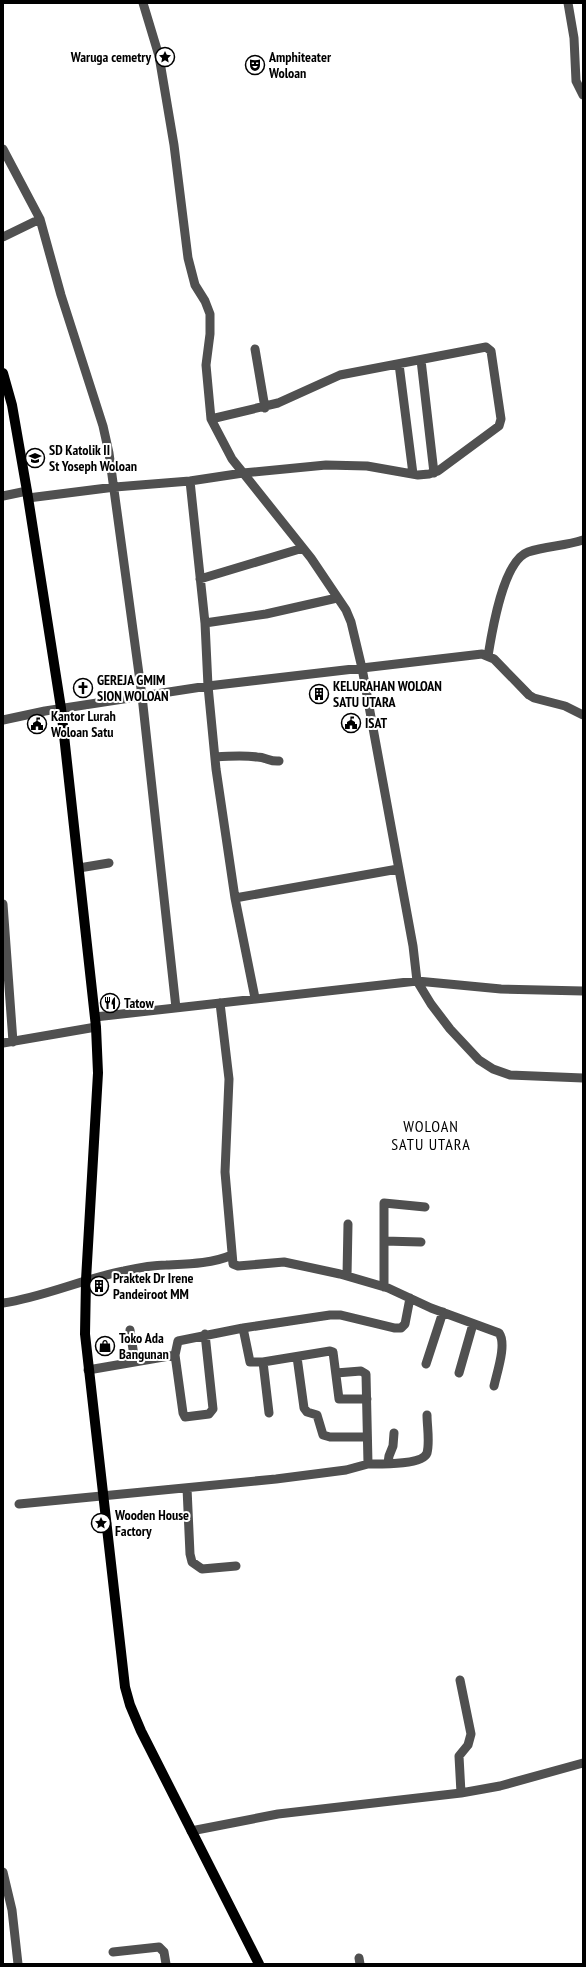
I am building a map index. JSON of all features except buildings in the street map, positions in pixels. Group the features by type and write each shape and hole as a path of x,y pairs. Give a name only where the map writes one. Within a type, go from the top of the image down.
{"main road":[{"path":"3,373 12,405 61,708 95,1022 98,1073 86,1280 85,1326 88,1370 127,1696 141,1731 260,1964"}],"street":[{"path":"143,3 159,56 174,145 188,258 195,285 205,301 210,314 210,334 206,364 211,419 225,447 243,473 303,548 346,610 351,622 362,668 413,946 417,981 431,1004 463,1044 479,1060 493,1069 510,1075 583,1078"},
{"path":"568,3 574,38 576,81 583,95"},
{"path":"3,149 40,219 61,296 103,426 115,488 142,696 176,1008"},
{"path":"3,237 40,219"},
{"path":"3,496 115,488 190,481 243,473 348,465 375,467 423,475 434,473 443,468 500,426 500,410 490,349 486,347 340,375 278,404 211,419"},
{"path":"255,349 265,408"},
{"path":"420,360 434,473"},
{"path":"399,364 413,474"},
{"path":"190,481 205,623 208,686 215,757 235,898 255,998"},
{"path":"488,656 500,596 517,559 527,552 583,540"},
{"path":"200,579 303,548"},
{"path":"205,623 266,614 337,598"},
{"path":"3,720 61,708 208,686 482,654 494,659 529,695 534,698 565,706 583,715"},
{"path":"215,757 250,756 263,758 270,761 279,761"},
{"path":"79,868 109,864"},
{"path":"235,898 398,869"},
{"path":"3,904 13,1042"},
{"path":"3,1043 13,1042 95,1022 176,1008 417,981 501,988 583,991"},
{"path":"220,1003 229,1079 225,1172 226,1198 233,1249 233,1264 238,1266 284,1262 347,1276 384,1287 443,1312 499,1333 502,1338 503,1345 494,1386"},
{"path":"384,1287 384,1203 425,1207"},
{"path":"347,1276 348,1224"},
{"path":"384,1241 421,1242"},
{"path":"3,1303 51,1292 86,1280 154,1266 206,1262 232,1255"},
{"path":"205,1334 213,1409 210,1413 190,1417 183,1416 175,1354 178,1341 205,1334 330,1315 341,1315 395,1328 401,1328 405,1324 410,1298"},
{"path":"426,1364 443,1312"},
{"path":"459,1373 473,1324"},
{"path":"243,1328 249,1361 263,1362 325,1351 333,1352 337,1394 340,1400 367,1399"},
{"path":"130,1330 134,1362"},
{"path":"88,1370 175,1354"},
{"path":"297,1357 304,1408 307,1412 317,1415 323,1435 330,1437 368,1437"},
{"path":"263,1362 269,1413"},
{"path":"336,1373 366,1372 368,1464"},
{"path":"19,1504 187,1488 346,1470 368,1464 411,1462 425,1455 427,1452 427,1415"},
{"path":"388,1463 393,1446 394,1433"},
{"path":"187,1488 190,1554 192,1562 202,1569 236,1566"},
{"path":"460,1680 471,1734 468,1745 459,1756 461,1793"},
{"path":"191,1831 278,1814 461,1793 500,1786 583,1763"},
{"path":"3,1872 12,1910 18,1964"},
{"path":"113,1952 159,1947 164,1952 166,1964"}],"place":[{"name":"Waruga cemetry","path":"165,57"},
{"name":"Amphiteater Woloan","path":"255,65"},
{"name":"SD Katolik II St Yoseph Woloan","path":"35,458"},
{"name":"GEREJA GMIM SION WOLOAN","path":"83,688"},
{"name":"KELURAHAN WOLOAN SATU UTARA","path":"319,694"},
{"name":"ISAT","path":"351,723"},
{"name":"Kantor Lurah Woloan Satu","path":"37,724"},
{"name":"Tatow","path":"110,1003"},
{"name":"Praktek Dr Irene Pandeiroot MM","path":"99,1286"},
{"name":"Toko Ada Bangunan","path":"105,1346"},
{"name":"Wooden House Factory","path":"101,1523"}],"district":[{"name":"WOLOAN SATU UTARA","path":"431,1135"}]}
